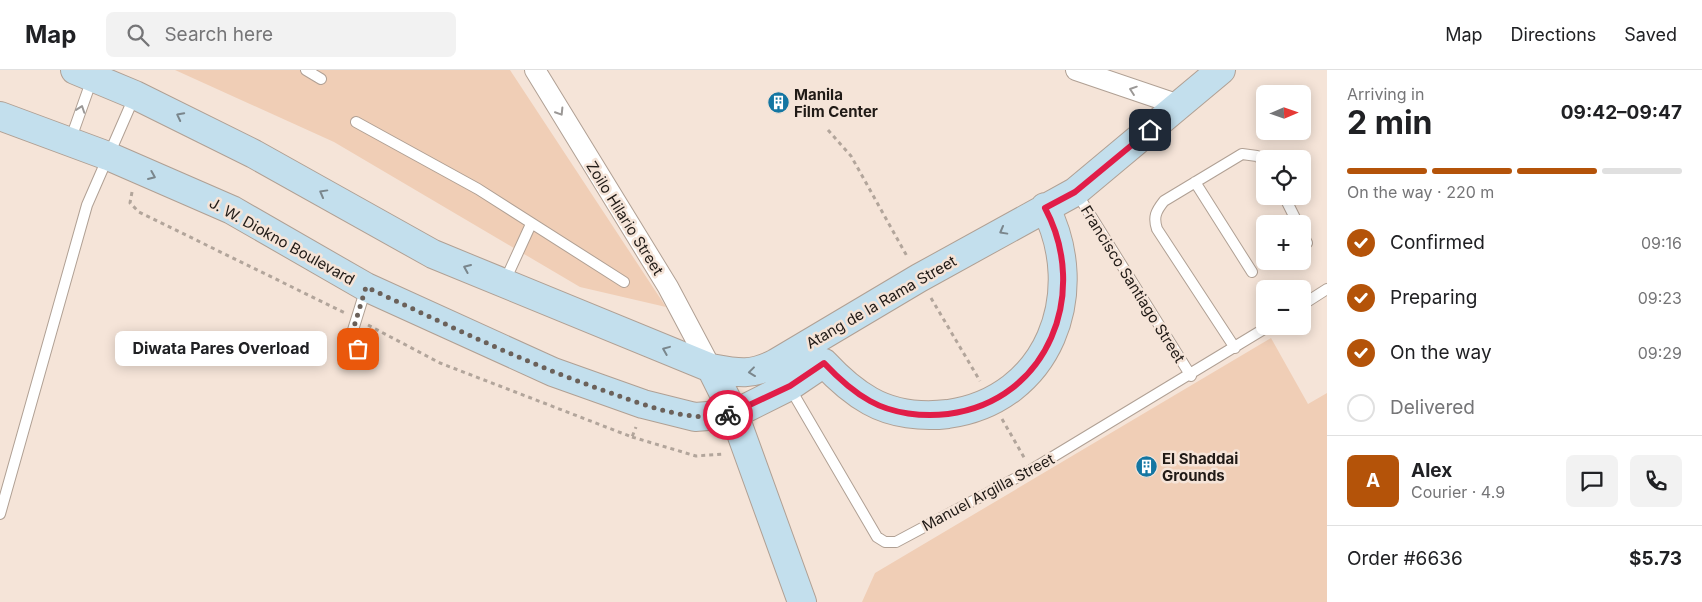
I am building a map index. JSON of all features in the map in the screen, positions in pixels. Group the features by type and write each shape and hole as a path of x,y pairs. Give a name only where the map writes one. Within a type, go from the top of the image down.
{"street":[{"name":"Zoilo Hilario Street","path":"535,70 668,288 711,368"},
{"path":"1076,70 1179,105"},
{"name":"Atang de la Rama Street","path":"734,414 783,375 817,353 919,278 1075,192 1221,70"},
{"path":"88,72 254,154 433,254 711,368 734,414 802,602"},
{"name":"J. W. Diokno Boulevard","path":"0,116 108,156 232,210 366,287 553,372 643,404 695,417 734,414"},
{"name":"Atang de la Rama Street","path":"817,353 846,385 872,402 901,412 932,416 963,412 992,401 1030,371 1045,350 1058,320 1064,280 1062,255 1056,228 1045,208"},
{"name":"Atang de la Rama Street","path":"711,368 741,373 759,372 783,375"}],"lane":[{"path":"306,70 321,79"},
{"path":"70,142 88,72"},
{"path":"0,514 87,205 135,95"},
{"path":"356,122 478,189 624,282"},
{"path":"1235,348 1157,229 1154,221 1156,211 1164,201 1242,154 1256,156"},
{"path":"1195,182 1252,272"},
{"name":"Francisco Santiago Street","path":"1075,192 1191,376"},
{"path":"504,284 531,224"},
{"path":"358,349 352,337 366,287"},
{"path":"1311,299 1327,289"},
{"name":"Manuel Argilla Street","path":"783,375 877,537 885,542 896,542 1031,470 1191,376 1256,334"}],"path":[{"path":"828,130 851,156 896,233 919,278 1031,470"},
{"path":"136,169 130,203 134,208 357,319 440,364 632,437 696,456 748,453"},
{"path":"632,437 643,404"}],"shaded area":[{"path":"175,70 510,70 666,307 580,287 334,142"},
{"path":"1271,338 1308,404 1327,393 1327,602 862,602 875,573"}],"way so far":[{"path":"358,349 352,337 366,287 501,350 594,388 643,404 695,417 728,415"}],"place":[{"name":"Manila Film Center","path":"778,103"},
{"name":"Diwata Pares Overload","path":"358,349"},
{"name":"El Shaddai Grounds","path":"1146,467"}],"route":[{"path":"728,415 734,414 790,386 824,363 846,385 872,402 901,412 932,416 963,412 992,401 1030,371 1045,350 1056,328 1062,305 1064,280 1062,255 1056,228 1045,208 1075,192 1150,130"}]}
